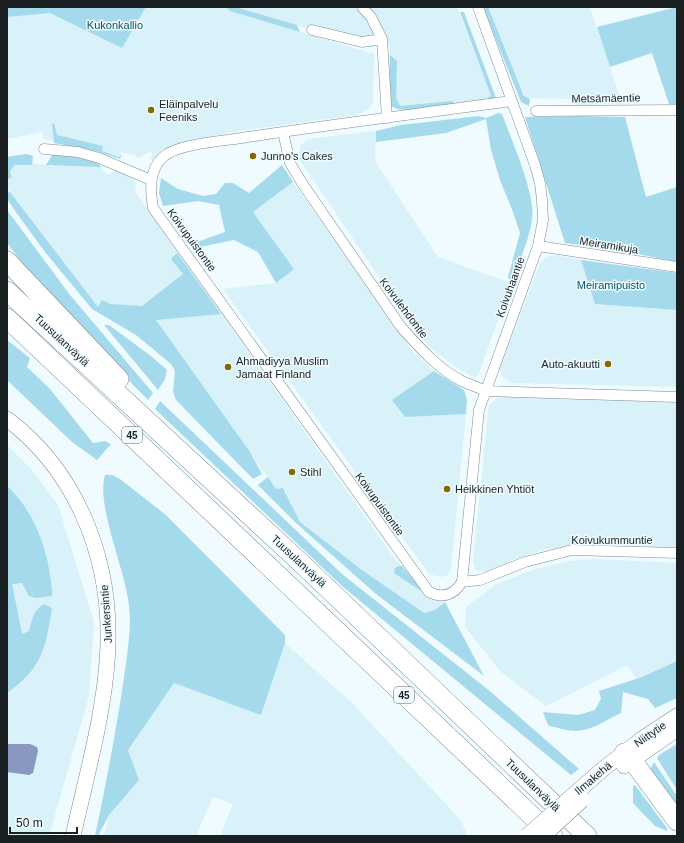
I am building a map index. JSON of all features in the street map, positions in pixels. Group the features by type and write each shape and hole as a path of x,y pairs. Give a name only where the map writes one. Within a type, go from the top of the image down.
{"highway":[{"path":"7,254 22,277"},
{"path":"7,261 100,357 185,456"},
{"name":"Tuusulanväylä","path":"7,291 301,563 587,836"},
{"name":"Tuusulanväylä","path":"7,318 554,836"},
{"path":"628,757 677,821"}],"main road":[{"name":"Junkersintie","path":"7,419 39,448 62,477 77,502 90,531 98,555 107,598 109,632 102,703 73,836"},
{"name":"Niittytie","path":"628,757 677,716"},
{"name":"Niittytie","path":"628,757 677,729"},
{"name":"Ilmakehä","path":"527,836 628,757"},
{"name":"Ilmakehä","path":"543,836 606,773"}],"street":[{"path":"362,7 371,17 382,39 387,118"},
{"name":"Koivuhaantie","path":"462,582 479,410 538,246 542,220 540,183 535,165 478,7"},
{"path":"312,30 362,42 382,39"},
{"name":"Koivupuistontie","path":"462,582 458,590 448,596 437,596 429,592 422,584 224,304 153,208 150,194 151,180 155,167 163,157 177,150 283,132 512,102"},
{"name":"Metsämäentie","path":"536,111 677,110"},
{"name":"Koivulehdontie","path":"283,132 290,163 302,183 401,327 418,347 436,364 461,381 485,391 677,397"},
{"path":"44,149 85,154 151,180"},
{"name":"Meiramikuja","path":"538,246 677,267"},
{"name":"Koivukummuntie","path":"462,582 480,580 525,562 572,550 677,553"}],"shaded area":[{"path":"146,7 226,7 230,11 374,54 373,103 368,109 357,115 244,130 183,142 170,148 153,161 151,158 153,150 138,158 135,155 121,152 120,157 78,144 44,139 42,132 7,139 7,17 50,12 122,48"},
{"path":"235,7 355,7 367,19 373,31 373,48"},
{"path":"369,7 457,7 491,96 485,100 453,104 399,110 395,108 389,95 390,47"},
{"path":"488,7 590,7 622,104 578,105 575,99 526,98 503,47"},
{"path":"376,131 375,161 438,257 511,283 478,376 472,377 446,360 427,344 413,327 299,159 300,146 308,139"},
{"path":"26,154 33,156 33,163 52,166 97,162 107,175 116,170 135,180 136,193 392,555 427,595 445,602 435,610 424,614 362,570 300,522 284,488 276,489 156,320 98,307 7,188 7,157"},
{"path":"293,182 414,353 434,371 392,400 405,417 466,414 451,568 448,575 441,577 429,574 223,289 276,283 294,269 253,212"},
{"path":"555,255 581,260 595,304 677,310 677,387 512,383 502,377 500,367 540,263 547,257"},
{"path":"500,396 677,402 677,548 581,544 543,550 516,559 486,572 475,570 473,561 489,405"},
{"path":"7,445 32,470 58,505 94,622 89,696 49,836 7,836"},
{"path":"596,559 677,563 677,661 637,679 627,665 546,706 501,672 465,627 466,607 495,585 532,570 570,561"},
{"path":"285,643 351,702 456,815 463,825 467,836 220,836 233,804 213,797 196,836 104,836 109,815 139,780 128,750 174,683 261,715"},
{"path":"7,744 30,744 37,747 38,751 33,773 29,775 7,772"}],"green space":[{"name":"Kukonkallio","path":"7,7 146,7 122,48 50,13 7,17"},
{"path":"226,7 235,7 297,25 300,32 230,11"},
{"path":"483,7 488,7 524,96 530,99 529,106 521,102"},
{"path":"677,7 677,104 669,104 652,53 610,67 597,27"},
{"path":"460,12 464,12 496,98 485,100 491,96"},
{"path":"390,55 397,61 396,98 400,106 453,101 453,104 413,110 397,109 391,106 389,95"},
{"path":"499,113 502,114 522,166 527,181 532,208 532,219 529,235 511,283 508,277 520,233 500,180 491,150 486,119 446,133 376,142 376,131 401,125 479,116 486,118"},
{"path":"525,117 625,117 646,197 677,187 677,262 619,250 565,243"},
{"path":"54,123 57,135 103,146 102,151 119,157 122,154 120,159 96,151 54,143 52,124"},
{"path":"26,154 33,156 32,165 14,165 10,172 12,178 7,179 7,157"},
{"path":"61,154 97,162 101,167 46,165 52,155"},
{"path":"282,165 293,182 253,212 294,269 276,283 258,252 234,240 200,247 197,242 225,232 219,205 198,201 163,206 159,193 161,178 178,189 203,196 216,194 225,183 233,183 249,193"},
{"path":"10,192 98,307 102,300 110,304 142,306 183,274 171,259 177,253 221,314 156,320 250,452 262,474 253,479 176,400 173,391 175,371 171,364 136,335 92,309 45,252 18,215 7,199 7,193"},
{"path":"7,210 70,295 153,393 148,400 100,351 27,269 7,243"},
{"name":"Meiramipuisto","path":"581,260 677,273 677,310 595,304"},
{"path":"104,325 109,325 151,356 167,370 165,379 158,390"},
{"path":"7,340 30,358 27,367 50,389 93,443 105,441 111,444 97,460 72,442 7,380"},
{"path":"434,371 464,390 467,400 466,414 405,417 392,400"},
{"path":"160,401 342,574 491,692 579,769 571,775 342,586 155,409"},
{"path":"105,475 112,475 120,479 166,515 285,635 285,643 261,715 174,683 128,750 139,780 109,815 98,836 95,836 111,757 130,632 130,614 126,590 104,503 103,488"},
{"path":"268,477 276,489 283,488 300,522 362,570 424,613 435,610 445,602 484,676 376,594 296,523 258,485"},
{"path":"7,486 26,508 39,534 48,562 52,591 52,596 36,598 29,596 22,583 12,584 22,634 29,631 37,609 40,606 44,604 52,608 44,646 35,666 19,684 7,693"},
{"path":"402,566 427,595 394,573 395,568"},
{"path":"677,661 677,698 655,708 648,699 623,692 621,713 593,727 578,731 560,729 548,725 543,712 578,715 595,710 601,699 599,691 642,677"},
{"path":"677,744 677,790 657,758 659,755"},
{"path":"654,762 677,796 677,811 649,772"},
{"path":"635,785 667,828 667,831 655,826 633,803 633,786"}],"place":[{"name":"Eläinpalvelu Feeniks","path":"151,110"},
{"name":"Junno's Cakes","path":"253,156"},
{"name":"Auto-akuutti","path":"608,364"},
{"name":"Ahmadiyya Muslim Jamaat Finland","path":"228,367"},
{"name":"Stihl","path":"292,472"},
{"name":"Heikkinen Yhtiöt","path":"447,489"}]}
